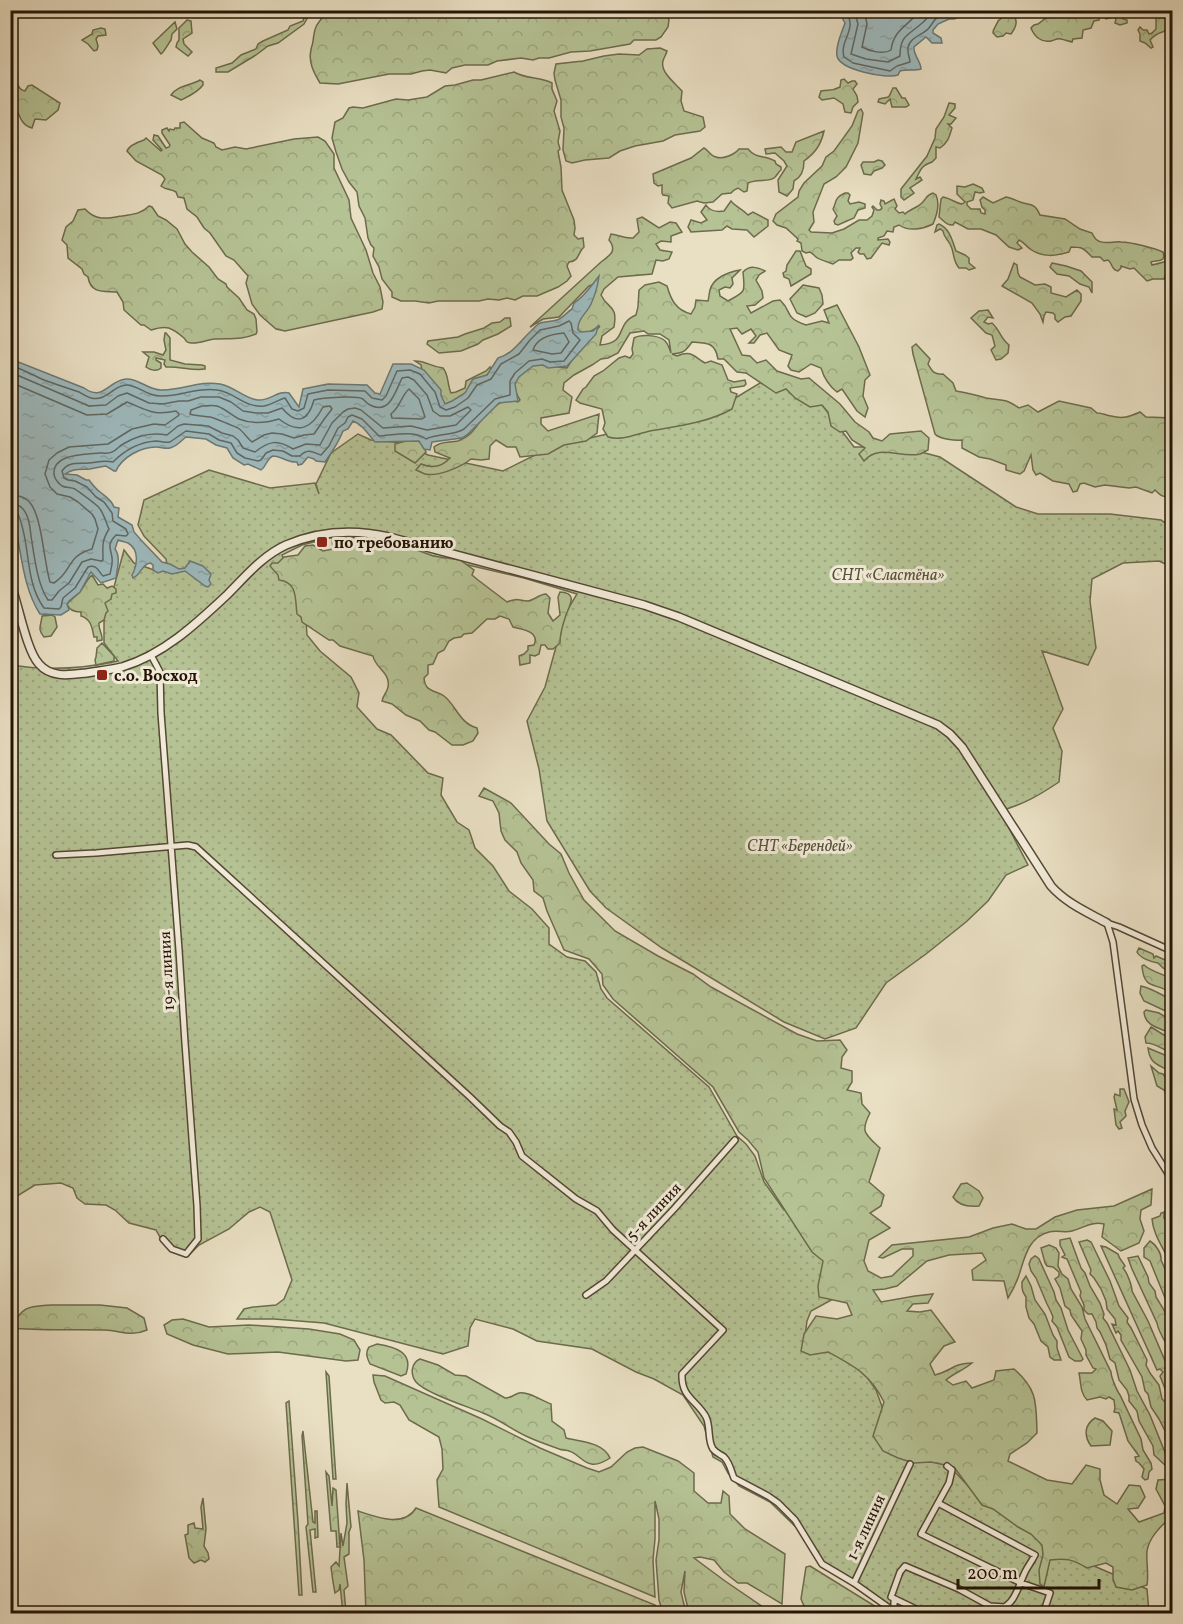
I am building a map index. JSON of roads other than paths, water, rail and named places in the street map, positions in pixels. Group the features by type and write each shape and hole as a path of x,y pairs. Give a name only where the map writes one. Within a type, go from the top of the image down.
{"street":[{"path":"10,582 36,662 53,674 64,675 120,667 151,655 187,631 270,554 284,546 330,533 348,531 380,535 644,605 690,621 938,725 962,747 1057,893 1075,906 1107,923 1173,951"},
{"name":"19-я линия","path":"151,655 160,672 198,1239 186,1254 172,1249 164,1239"},
{"path":"56,855 188,845 196,847 509,1132 522,1156 576,1199 597,1211 613,1230 723,1329 682,1374 687,1396 705,1414 710,1425 711,1447 729,1462 734,1478 768,1496 795,1520 822,1564 854,1583"},
{"path":"1107,923 1113,942 1134,1099 1152,1148 1173,1180"},
{"name":"5-я линия","path":"586,1295 606,1281 735,1140"},
{"name":"1-я линия","path":"894,1599 892,1610 854,1583 910,1464"},
{"path":"934,1614 928,1610 923,1612 891,1597 900,1572 905,1566 959,1589 990,1606 1005,1607 1022,1613 1040,1611 1043,1614 1050,1593 1021,1583 921,1534 952,1475 952,1470 946,1466"},
{"path":"938,1503 1035,1555 1011,1603 990,1614"},
{"path":"1166,1614 1173,1596"}],"water":[{"path":"832,11 969,11 963,16 938,24 933,33 941,38 942,43 932,43 926,37 914,47 921,69 900,71 898,75 884,76 854,69 840,61 837,48 845,23 840,14"},
{"path":"599,276 592,301 578,326 581,332 593,331 598,326 596,334 567,366 548,368 543,365 533,366 519,377 515,384 518,401 499,403 468,434 462,438 432,442 430,450 424,449 419,441 375,442 363,427 353,421 348,429 343,431 325,462 308,457 298,465 297,462 273,456 261,470 248,464 244,465 233,458 227,448 206,439 186,437 172,447 150,447 138,451 127,457 116,471 106,466 68,472 65,474 77,475 89,480 110,500 114,507 119,508 118,517 132,525 134,532 162,562 179,569 185,568 190,561 203,566 211,574 209,580 211,584 208,587 205,586 185,571 172,574 163,571 158,573 153,570 153,565 150,563 133,578 136,554 132,546 118,540 115,549 118,559 116,578 101,583 91,572 80,592 67,604 69,610 61,615 40,614 33,602 25,576 11,510 11,359 96,393 126,379 161,390 213,383 258,400 285,392 289,393 299,407 303,389 328,384 367,385 375,393 380,394 393,364 411,364 424,370 441,390 445,404 465,393 473,379 487,375 498,358 512,350 538,324 557,320 572,309 574,303 585,294"}],"place":[{"name":"по требованию","path":"322,542"},
{"name":"с.о. Восход","path":"102,675"}],"park label":[{"name":"СНТ «Сластёна»","path":"888,574"},
{"name":"СНТ «Берендей»","path":"800,845"}]}
